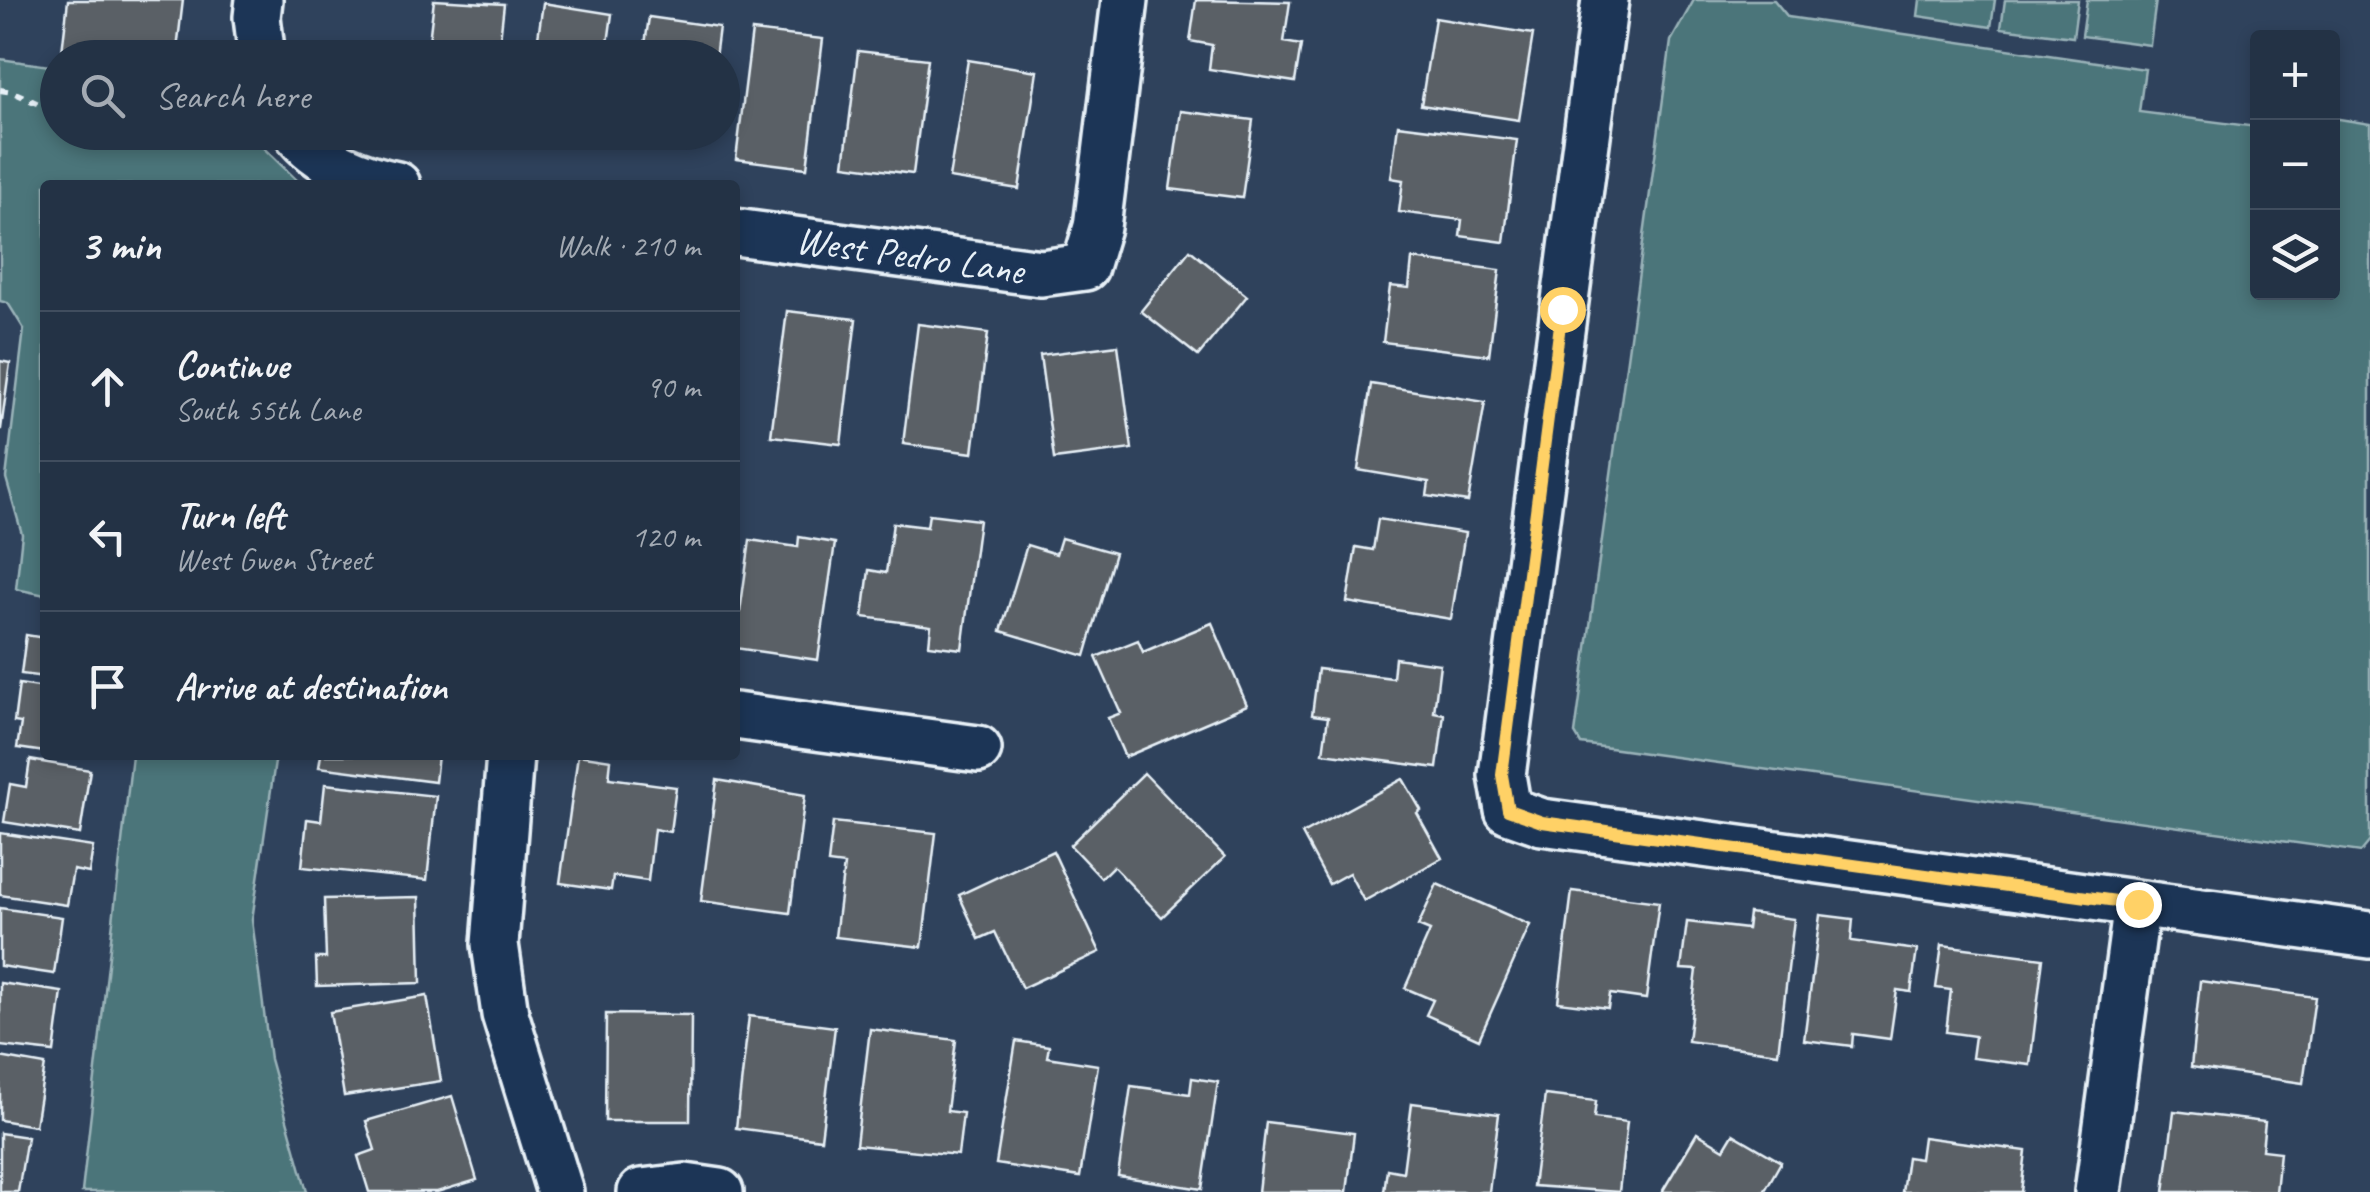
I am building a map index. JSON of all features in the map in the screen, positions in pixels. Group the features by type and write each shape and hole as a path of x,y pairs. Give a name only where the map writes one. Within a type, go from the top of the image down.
{"street":[{"path":"259,0 259,40"},
{"name":"West Pedro Lane","path":"740,233 1041,273 1085,267 1097,227 1125,0"},
{"path":"1605,0 1502,775 1508,810 1542,822 2370,934"},
{"path":"313,150 378,180"},
{"path":"740,717 978,749"},
{"path":"510,760 496,944 506,1014 560,1192"},
{"path":"2098,1192 2138,904"},
{"path":"641,1192 684,1187 720,1192"}],"path":[{"path":"0,90 40,105"}],"green space":[{"path":"1694,0 1774,0 1788,17 2145,69 2139,112 2250,126 2250,300 2340,300 2340,119 2370,124 2370,841 2361,852 1581,744 1575,734 1671,41"},
{"path":"1920,0 1995,0 1991,27 1918,16"},
{"path":"2005,0 2078,0 2073,37 2001,28"},
{"path":"2087,0 2156,0 2150,45 2082,36"},
{"path":"0,59 40,65 40,150 266,150 297,180 40,180 40,594 16,589 22,534 6,478 24,329 8,303 0,301"},
{"path":"131,760 275,760 252,920 270,1059 307,1192 82,1192"}],"building":[{"path":"68,0 183,0 178,40 63,40"},
{"path":"434,0 504,4 500,40 429,40"},
{"path":"1196,0 1290,2 1284,42 1301,45 1295,82 1209,69 1212,45 1190,41"},
{"path":"543,3 612,14 608,40 538,40"},
{"path":"649,17 719,27 717,40 646,40"},
{"path":"1435,18 1533,34 1519,120 1421,105"},
{"path":"752,31 823,39 807,168 736,159"},
{"path":"858,51 928,59 913,174 844,165"},
{"path":"968,60 1037,71 1019,189 949,178"},
{"path":"1181,111 1253,120 1242,198 1170,189"},
{"path":"1398,125 1517,140 1504,242 1460,236 1462,220 1399,212 1403,180 1391,178"},
{"path":"1190,250 1247,296 1198,356 1141,311"},
{"path":"1412,259 1500,270 1489,355 1383,342 1390,286 1409,288"},
{"path":"787,311 856,319 841,444 771,436"},
{"path":"918,324 988,333 973,453 903,444"},
{"path":"1118,345 1132,449 1054,459 1040,355"},
{"path":"0,361 10,363 1,429 0,429"},
{"path":"1371,384 1485,402 1468,502 1427,496 1429,482 1358,470"},
{"path":"929,514 979,520 962,649 929,645 931,626 863,617 869,570 886,573 893,523 927,527"},
{"path":"1378,519 1465,533 1451,619 1347,602 1356,547 1373,550"},
{"path":"799,537 835,543 818,660 740,649 740,612 750,540 798,547"},
{"path":"1061,538 1115,553 1085,656 1001,631 1027,545 1056,554"},
{"path":"1212,623 1247,705 1125,757 1108,718 1121,713 1096,657 1138,640 1143,652"},
{"path":"26,635 40,637 40,676 21,674"},
{"path":"1395,658 1440,664 1434,712 1444,714 1437,768 1323,753 1328,717 1312,715 1318,669 1393,678"},
{"path":"19,684 40,687 40,751 17,748 21,723 14,722"},
{"path":"30,760 90,770 80,834 4,822 10,784 26,787"},
{"path":"320,760 437,760 435,782 319,767"},
{"path":"577,760 611,760 609,778 676,787 670,832 654,829 648,881 613,876 611,890 560,883"},
{"path":"1144,773 1225,857 1162,917 1113,866 1101,878 1070,845"},
{"path":"1403,779 1442,858 1364,901 1349,873 1329,884 1302,834"},
{"path":"717,780 805,795 790,913 701,901"},
{"path":"325,784 436,796 427,880 302,867 307,819 321,821"},
{"path":"833,822 936,833 922,947 835,937 844,865 828,863"},
{"path":"0,833 93,847 89,873 73,870 67,905 0,895"},
{"path":"1053,851 1100,952 1022,988 995,932 979,939 959,895"},
{"path":"1437,884 1530,925 1479,1039 1426,1015 1433,1000 1405,988 1430,931 1418,926"},
{"path":"1572,891 1659,902 1646,999 1610,994 1608,1008 1558,1002"},
{"path":"419,897 421,983 317,986 316,958 326,958 324,899"},
{"path":"0,908 62,917 54,974 0,966"},
{"path":"1749,913 1794,919 1778,1053 1688,1041 1697,970 1681,969 1687,922 1747,929"},
{"path":"1820,915 1853,919 1851,941 1917,950 1911,992 1897,990 1890,1039 1853,1034 1852,1046 1804,1040"},
{"path":"1942,945 2043,958 2030,1065 1972,1058 1975,1036 1946,1032 1951,990 1936,988"},
{"path":"2200,981 2315,997 2303,1083 2191,1067"},
{"path":"0,983 62,992 54,1052 0,1046"},
{"path":"427,996 441,1081 344,1096 330,1012"},
{"path":"606,1014 691,1015 690,1121 605,1121"},
{"path":"749,1016 835,1027 821,1139 736,1128"},
{"path":"870,1029 956,1040 947,1111 963,1113 958,1155 856,1145"},
{"path":"1016,1041 1049,1046 1047,1057 1098,1065 1080,1177 996,1164"},
{"path":"0,1057 45,1065 35,1126 0,1120"},
{"path":"1192,1078 1218,1082 1202,1189 1118,1176 1131,1086 1190,1094"},
{"path":"1545,1095 1596,1101 1594,1118 1627,1122 1619,1192 1533,1186"},
{"path":"452,1096 477,1180 437,1192 369,1192 358,1156 375,1150 366,1121"},
{"path":"1412,1103 1499,1114 1489,1192 1384,1192 1387,1169 1403,1172"},
{"path":"2174,1111 2265,1122 2262,1150 2280,1152 2276,1192 2164,1192"},
{"path":"1266,1122 1354,1133 1347,1192 1258,1192"},
{"path":"0,1133 27,1137 18,1192 0,1192"},
{"path":"1697,1133 1724,1149 1733,1134 1781,1162 1764,1192 1662,1192"},
{"path":"1923,1137 2026,1151 2021,1192 1902,1192 1907,1157 1920,1159"}],"route":[{"path":"1562,309 1502,775 1508,810 1542,822 2138,904"}]}
